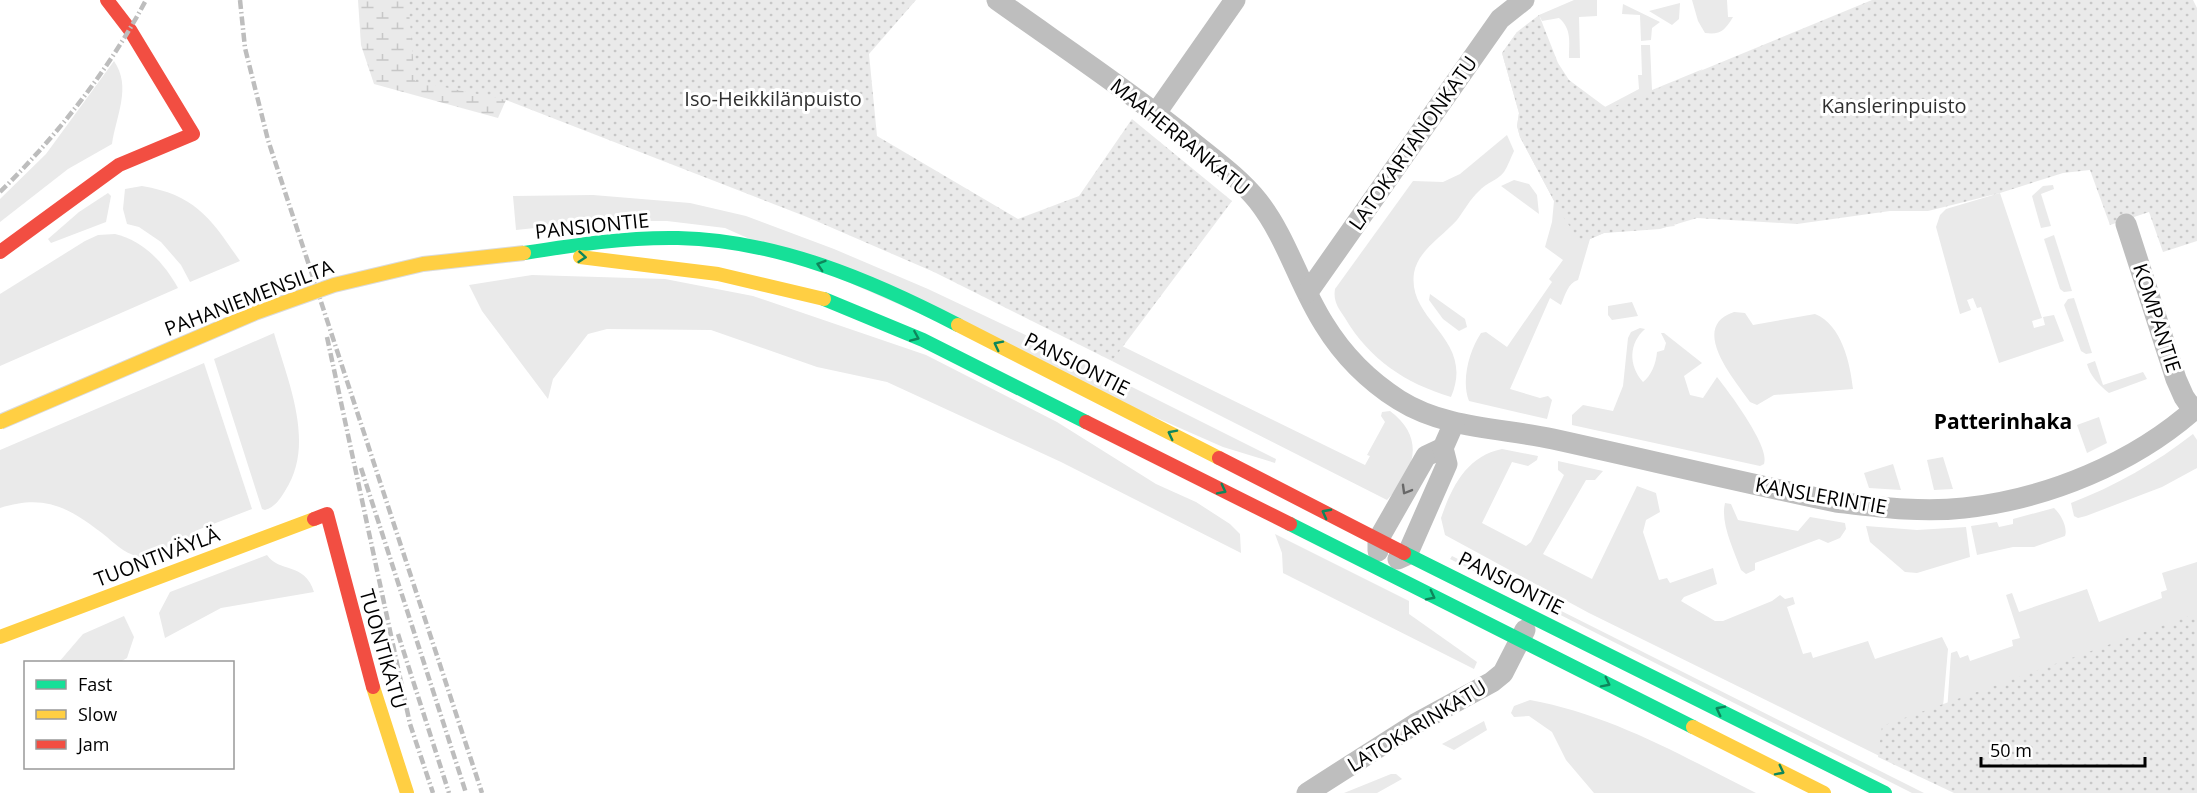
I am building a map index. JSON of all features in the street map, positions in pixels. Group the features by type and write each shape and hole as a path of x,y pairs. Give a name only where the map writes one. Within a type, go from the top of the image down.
{"main road":[{"path":"0,252 119,165 192,134 130,30 107,0"},
{"name":"PANSIONTIE","path":"524,253 611,240 679,238 743,246 803,259 846,273 941,316 1407,555 1885,793"},
{"name":"PAHANIEMENSILTA","path":"0,422 255,313 324,288 389,270 423,264 524,253"},
{"name":"PANSIONTIE","path":"524,253 600,259 738,278 833,302 923,340 1824,793"},
{"name":"TUONTIVÄYLÄ","path":"0,637 327,514"},
{"name":"TUONTIKATU","path":"327,514 351,614 407,793"}],"street":[{"name":"MAAHERRANKATU","path":"997,0 1156,113 1235,176 1259,202 1277,231 1323,323 1343,351 1367,376 1400,401 1422,412 1454,423"},
{"path":"1156,113 1234,0"},
{"name":"LATOKARTANONKATU","path":"1308,292 1500,19 1507,11 1524,0"},
{"name":"KOMPANTIE","path":"2126,224 2176,379 2195,408"},
{"name":"KANSLERINTIE","path":"1454,423 1553,439 1836,502 1870,507 1936,509 2005,501 2074,480 2123,458 2195,408"},
{"path":"1443,448 1426,456 1378,540 1379,569 1407,555 1446,464 1443,448 1454,423"},
{"name":"LATOKARINKATU","path":"1307,793 1414,724 1492,682 1503,673 1533,616"}],"green space":[{"path":"358,0 509,0 506,100 498,118 374,84 361,45"},
{"name":"Iso-Heikkilänpuisto","path":"408,0 916,0 869,54 877,136 1018,219 1079,196 1132,119 1232,201 1112,361 934,272 807,217 506,100 415,81"},
{"path":"1574,0 1597,0 1597,16 1579,17 1580,58 1569,58 1569,36 1563,22 1559,18 1542,21 1539,15"},
{"path":"1692,0 1727,0 1728,17 1733,17 1722,31 1705,33 1698,21"},
{"name":"Kanslerinpuisto","path":"1872,0 2193,0 2197,8 2197,241 2163,252 2149,212 2110,225 2090,170 2063,173 2000,193 1928,211 1890,211 1797,224 1697,218 1660,229 1604,233 1581,243 1560,212 1520,137 1517,126 1519,113 1502,53 1517,32 1539,15 1558,63 1569,80 1608,109"},
{"path":"1680,3 1679,19 1672,25 1649,11"},
{"path":"1623,4 1660,22 1652,28 1651,40 1641,41 1640,15 1622,14"},
{"path":"1517,32 1675,226 1604,233 1590,239 1578,280 1569,287 1561,305 1550,298 1510,389 1540,398 1548,396 1552,400 1547,419 1469,401 1466,384 1470,357 1481,333 1486,332 1507,347 1552,282 1549,279 1563,260 1545,247 1552,222 1554,201 1520,137 1517,126 1519,113 1502,53"},
{"path":"1641,45 1650,45 1652,90 1703,69 1627,122 1603,108 1639,89 1638,75 1642,75"},
{"path":"114,61 122,81 122,91 112,144 68,169 0,222 0,199 46,154"},
{"path":"1507,135 1514,151 1504,172 1476,194 1457,220 1426,250 1420,257 1414,273 1415,290 1420,305 1448,345 1455,360 1456,377 1451,397 1419,385 1377,358 1355,333 1340,311 1335,301 1335,289 1413,181 1443,182 1460,174"},
{"path":"1514,180 1529,184 1537,195 1539,214 1501,186"},
{"path":"2053,185 2054,189 2041,194 2051,226 2041,228 2032,196 2043,186"},
{"path":"142,186 176,196 200,211 220,233 240,261 190,282 181,265 161,242 139,227 127,224 123,209 125,189"},
{"path":"108,193 111,196 106,222 51,243 48,239 79,212"},
{"path":"2000,193 2042,318 2032,321 2034,328 2045,325 2043,317 2054,315 2064,341 1999,363 1981,307 1977,308 1973,298 1967,300 1971,310 1960,314 1936,227 1940,215 1946,209"},
{"path":"593,195 690,203 746,216 834,249 928,289 1074,358 1276,459 1275,463 1223,447 725,228 667,221 601,221 516,230 513,196"},
{"path":"115,234 135,242 152,254 178,288 0,366 0,294 85,241 98,235"},
{"path":"2054,235 2072,291 2064,292 2060,289 2044,239"},
{"path":"532,275 665,279 753,296 926,355 1057,422 1156,484 1196,502 1230,524 1240,534 1241,553 1061,462 887,382 817,367 711,330 607,329 588,334 553,379 548,399 482,311 469,285"},
{"path":"1430,294 1465,319 1467,327 1459,331 1443,319 1429,300"},
{"path":"2074,298 2092,353 2086,354 2081,351 2064,305 2068,299"},
{"path":"1632,302 1638,316 1612,320 1608,315 1608,306"},
{"path":"1734,312 1745,313 1753,325 1815,314 1824,319 1832,327 1843,346 1850,368 1853,389 1774,395 1757,405 1750,402 1726,368 1715,341 1715,329 1721,319"},
{"path":"1640,328 1645,329 1636,341 1632,354 1635,369 1643,382 1653,369 1657,352 1664,350 1666,343 1661,333 1664,333 1702,363 1684,376 1690,395 1703,398 1717,377 1755,433 1764,456 1764,464 1760,466 1572,425 1572,415 1583,405 1613,411 1623,386 1628,338 1631,332"},
{"path":"274,333 292,392 299,433 298,453 294,473 285,491 274,505 265,510 262,509 214,359"},
{"path":"1122,346 1365,465 1370,456 1367,455 1385,422 1381,416 1382,412 1390,411 1409,432 1412,443 1410,466 1397,489 1387,500 1112,361"},
{"path":"2095,361 2103,385 2143,372 2147,379 2109,393 2095,380 2088,368 2087,364"},
{"path":"204,363 252,509 195,531 196,537 143,558 124,550 82,519 58,506 31,502 0,508 0,450"},
{"path":"2099,417 2107,443 2087,453 2077,425"},
{"path":"2193,434 2197,440 2197,468 2162,487 2086,516 2078,518 2074,516 2071,503 2135,473 2165,455"},
{"path":"1502,449 1538,456 1537,460 1528,466 1512,462 1482,523 1526,546 1531,542 1564,475 1558,470 1558,461 1603,471 1595,480 1586,480 1543,554 1592,579 1637,486 1656,493 1660,512 1646,520 1643,532 1659,580 1667,578 1670,583 1713,568 1717,584 1684,597 1681,601 1715,621 1723,621 1772,601 1780,595 1785,599 1793,597 1795,604 1787,607 1803,654 1811,652 1813,658 1868,641 1875,659 1942,637 1948,649 1941,730 1922,777 1589,613 1445,535 1441,518 1462,474 1479,458"},
{"path":"1943,457 1953,489 1934,490 1927,460"},
{"path":"1893,464 1901,490 1869,488 1864,473"},
{"path":"1725,503 1731,504 1738,520 1798,531 1810,517 1845,523 1846,529 1840,538 1828,543 1819,539 1755,563 1755,570 1746,574 1741,570 1729,536 1724,519"},
{"path":"2054,508 2063,521 2066,529 2065,536 2034,547 2013,547 1977,555 1971,526 1997,522 1999,527 2013,524 2013,519"},
{"path":"1866,526 1917,530 1966,527 1970,557 1917,573 1905,572 1870,542"},
{"path":"1275,534 1409,601 1409,614 1477,662 1474,669 1283,573 1282,553"},
{"path":"267,555 272,561 305,576 314,592 221,608 165,638 159,613 170,592"},
{"path":"1452,556 1924,793 1912,793 1450,559"},
{"path":"2197,562 2197,650 1947,712 1951,653 1957,651 1960,658 1968,655 1970,661 2013,646 2012,640 2020,638 2006,595 2012,593 2019,612 2087,589 2099,622 2162,598 2161,592 2167,590 2162,573"},
{"path":"2197,613 2197,793 1954,793 1878,757 1882,726"},
{"path":"124,616 134,637 127,658 122,661 60,661 83,634"},
{"path":"1530,700 1618,726 1674,751 1756,793 1594,793 1566,760 1552,732 1529,716 1514,717 1511,713 1514,706"},
{"path":"1484,721 1487,730 1454,750 1442,744"},
{"path":"1396,774 1402,779 1377,793 1344,793"}],"railway":[{"path":"0,192 41,149 80,102 115,52 146,0"},
{"path":"240,0 245,48 268,140 482,793"},
{"path":"327,337 410,724 433,793"},
{"path":"361,468 466,793"},
{"path":"398,634 449,793"}],"traffic: fast":[{"path":"524,253 639,239 715,240 751,246 822,265 857,278 958,325"},
{"path":"824,299 923,340 1086,422"},
{"path":"1290,524 1693,727"},
{"path":"1404,553 1885,793"}],"traffic: slow":[{"path":"0,422 255,313 334,285 423,264 524,253"},
{"path":"580,257 718,274 824,299"},
{"path":"958,325 1219,458"},
{"path":"0,637 314,519"},
{"path":"373,687 407,793"},
{"path":"1693,727 1824,793"}],"traffic: jam":[{"path":"0,252 119,165 193,134 130,30 107,0"},
{"path":"1086,422 1290,524"},
{"path":"1219,458 1404,553"},
{"path":"314,519 327,514 373,687"}],"district":[{"name":"Patterinhaka","path":"2003,422"}]}
